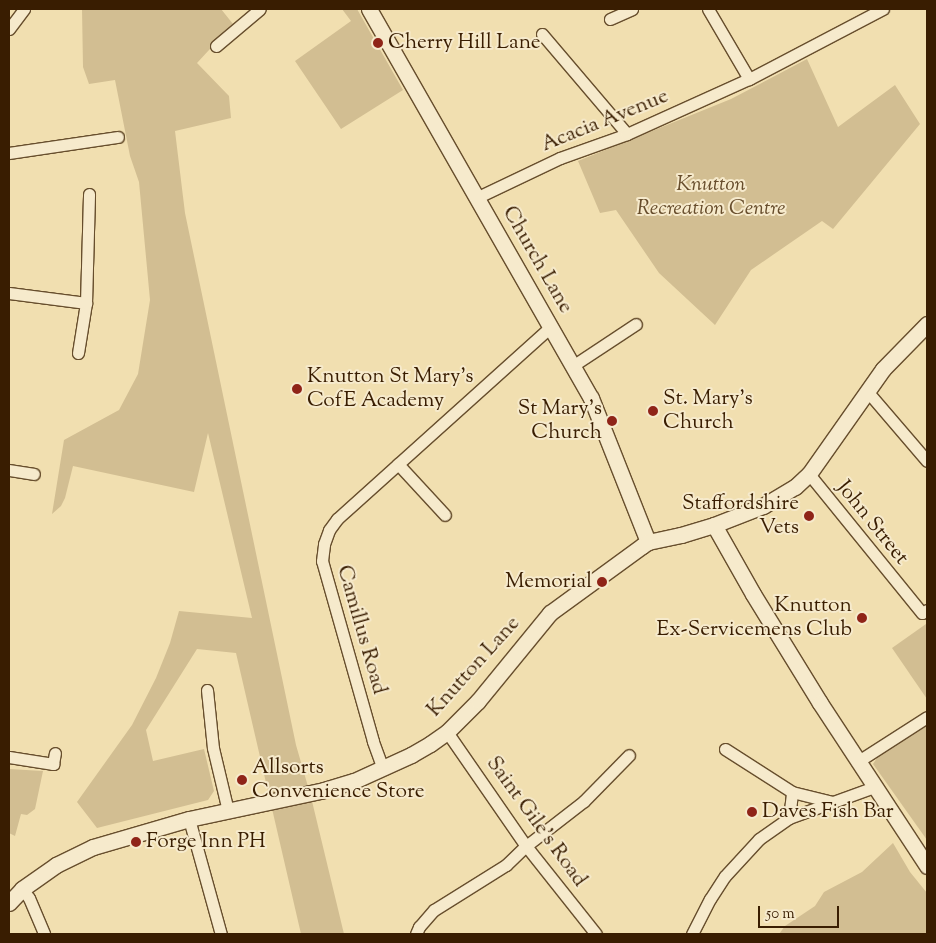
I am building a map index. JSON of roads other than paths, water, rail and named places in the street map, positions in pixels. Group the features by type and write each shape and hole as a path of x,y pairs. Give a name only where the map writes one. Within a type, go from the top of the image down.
{"main road":[{"name":"Church Lane","path":"369,9 476,198 574,365 591,398 648,542"},
{"path":"648,542 714,525 763,506 795,487 809,474 883,369 927,324"},
{"path":"714,525 753,594 857,762 927,866"},
{"name":"Knutton Lane","path":"9,903 22,889 56,865 93,847 189,819 354,781 417,752 447,732 478,700 550,613 648,542"}],"street":[{"path":"9,29 24,9"},
{"path":"216,46 260,9"},
{"path":"610,19 632,9"},
{"path":"708,9 749,79"},
{"name":"Acacia Avenue","path":"476,198 560,158 627,134 749,79 883,9"},
{"path":"542,34 627,134"},
{"path":"9,153 118,137"},
{"path":"78,353 86,303 89,194"},
{"path":"9,293 86,303"},
{"path":"574,365 636,324"},
{"name":"Camillus Road","path":"383,769 373,741 322,560 324,544 329,530 337,519 551,326"},
{"path":"868,391 927,461"},
{"path":"398,464 445,515"},
{"path":"9,470 34,474"},
{"name":"John Street","path":"809,474 922,613 927,610"},
{"path":"207,690 213,748 228,811"},
{"path":"857,762 927,717"},
{"name":"Saint Gile's Road","path":"447,732 526,846 596,934"},
{"path":"725,749 792,792 834,802"},
{"path":"9,757 53,764 55,753"},
{"path":"416,934 419,927 434,910 506,865 526,846 584,801 628,755"},
{"path":"692,934 710,899 725,876 759,839 789,818 874,787"},
{"path":"789,818 792,792"},
{"path":"189,819 221,934"},
{"path":"22,889 29,898 44,934"}],"place":[{"name":"Cherry Hill Lane","path":"378,43"},
{"name":"Knutton St Mary's CofE Academy","path":"297,389"},
{"name":"St. Mary's Church","path":"653,411"},
{"name":"St Mary's Church","path":"612,421"},
{"name":"Staffordshire Vets","path":"809,516"},
{"name":"Memorial","path":"602,582"},
{"name":"Knutton Ex-Servicemens Club","path":"862,618"},
{"name":"Allsorts Convenience Store","path":"242,780"},
{"name":"Daves Fish Bar","path":"752,812"},
{"name":"Forge Inn PH","path":"136,842"}],"park label":[{"name":"Knutton Recreation Centre","path":"711,197"}]}
